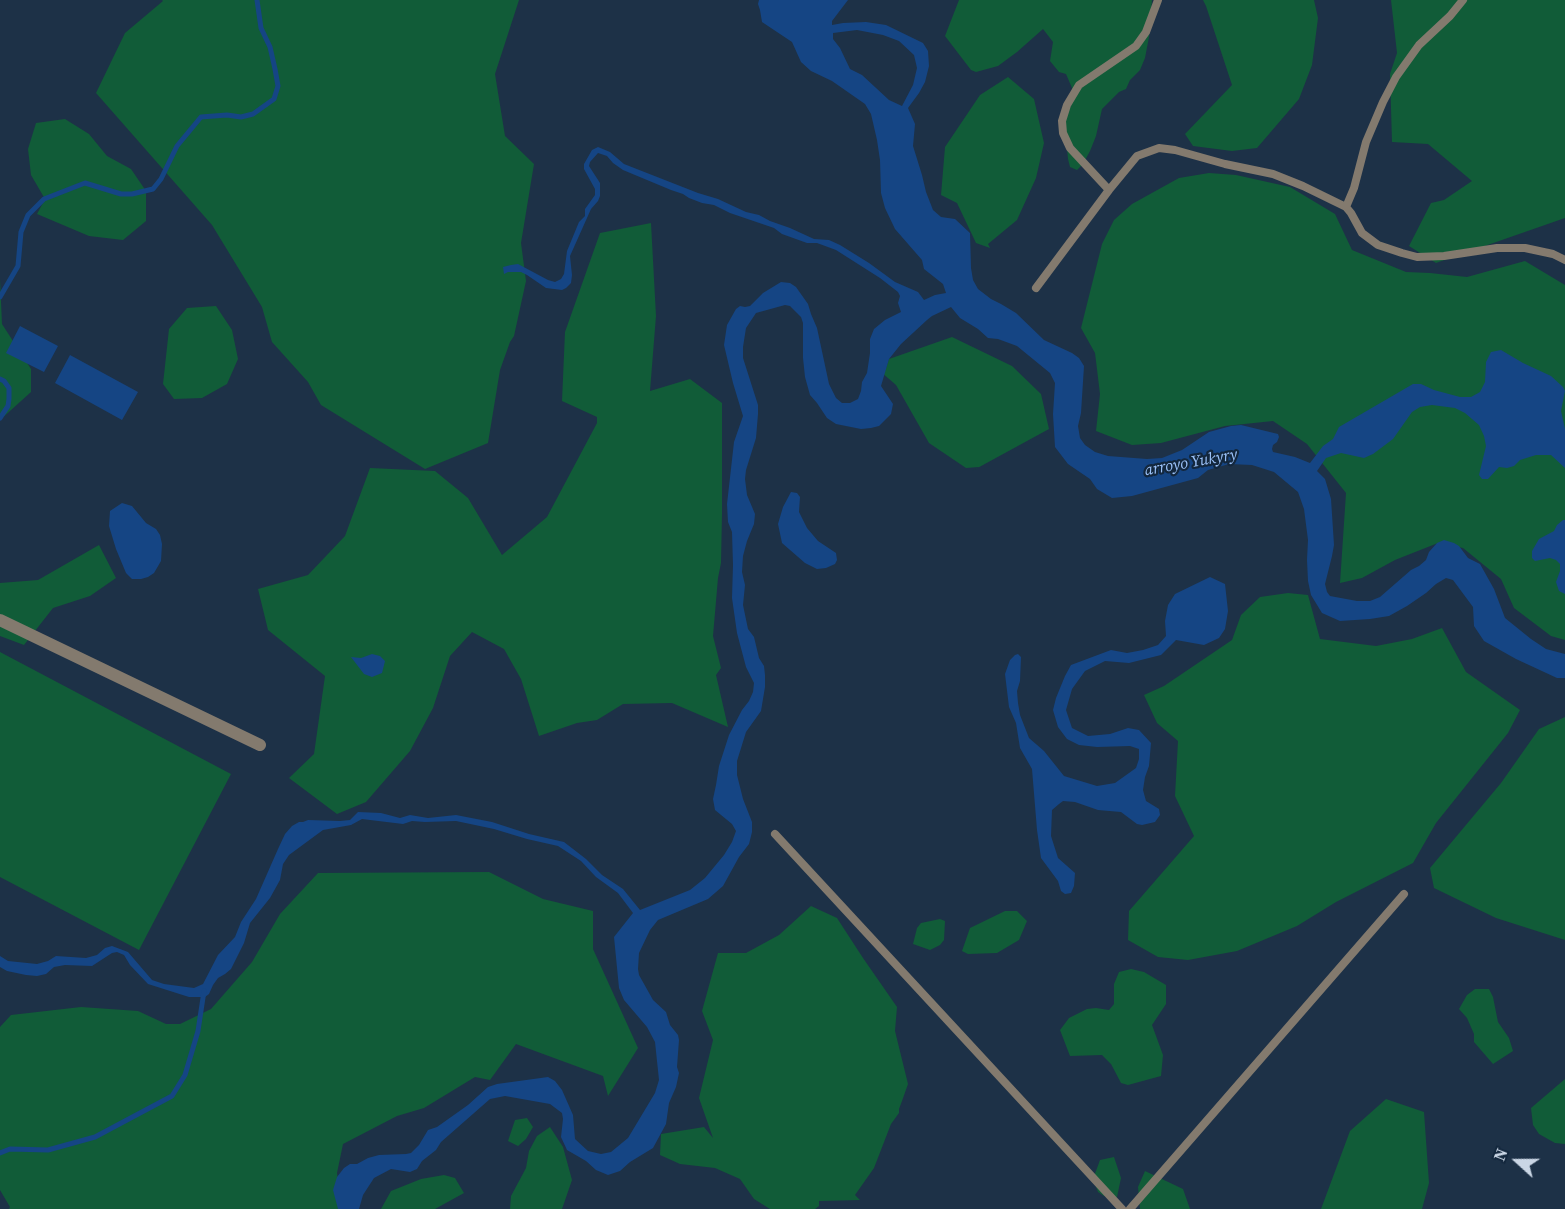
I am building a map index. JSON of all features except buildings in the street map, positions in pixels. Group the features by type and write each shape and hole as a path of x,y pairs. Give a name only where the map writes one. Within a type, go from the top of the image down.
{"street":[{"path":"0,620 260,745"}],"lane":[{"path":"1109,190 1070,148 1063,134 1062,122 1067,105 1080,85 1136,46 1146,32 1158,0"},
{"path":"1346,207 1354,188 1366,142 1396,77 1419,45 1450,16 1463,0"},
{"path":"1036,288 1137,156 1159,148 1273,174 1304,186 1346,207 1362,233 1378,245 1417,257 1444,256 1497,248 1525,248 1553,254 1565,260"},
{"path":"775,834 1122,1209"},
{"path":"1130,1209 1404,894"}],"green space":[{"path":"162,0 519,0 495,74 505,136 534,164 521,243 526,281 514,336 500,370 488,443 425,469 321,405 308,382 272,342 262,307 212,225 96,93 125,33"},
{"path":"959,0 1152,0 1149,37 1140,70 1130,80 1126,89 1119,92 1102,109 1090,151 1077,170 1070,167 1068,159 1064,118 1072,104 1072,88 1066,74 1059,72 1050,61 1053,42 1043,29 998,66 976,72 971,70 945,36"},
{"path":"1203,0 1314,0 1318,18 1312,65 1299,99 1257,148 1232,151 1193,146 1185,134 1232,85"},
{"path":"1391,0 1565,0 1565,218 1436,263 1409,246 1431,203 1444,200 1472,181 1428,144 1392,142 1390,74 1397,53"},
{"path":"1008,77 1034,99 1044,143 1036,178 1017,220 988,244 990,248 976,243 957,203 941,195 945,147 980,95"},
{"path":"65,119 89,134 107,156 131,169 146,191 146,221 123,240 89,236 37,214 45,199 31,175 28,149 36,123"},
{"path":"1209,173 1236,175 1290,187 1335,214 1352,250 1406,272 1467,277 1525,261 1565,285 1565,640 1551,636 1514,608 1501,579 1463,548 1438,543 1395,560 1362,578 1340,583 1346,493 1307,444 1273,421 1225,426 1161,443 1132,445 1096,431 1100,394 1095,353 1081,328 1102,244 1114,220 1132,204 1179,178"},
{"path":"651,223 656,316 650,391 690,379 722,403 721,563 713,636 721,668 716,675 728,727 672,703 623,704 597,720 577,723 539,736 521,679 504,649 472,632 450,656 433,708 410,751 366,802 337,814 289,778 314,754 325,676 268,630 258,589 308,575 345,536 370,468 435,471 468,498 502,555 547,517 597,423 597,417 562,401 565,332 600,233"},
{"path":"0,279 2,324 31,369 31,392 0,420"},
{"path":"216,306 232,330 238,359 227,384 202,398 174,399 163,384 169,329 187,308"},
{"path":"952,337 1012,366 1041,394 1049,429 972,471 979,467 966,468 929,443 896,385 881,372 886,368 889,359"},
{"path":"99,545 116,578 90,596 53,608 24,645 0,636 0,583 38,580"},
{"path":"1288,593 1308,595 1320,639 1376,646 1412,639 1442,628 1466,672 1520,710 1508,733 1436,823 1413,863 1336,902 1297,926 1237,951 1188,960 1158,957 1128,940 1129,911 1194,836 1175,796 1178,741 1157,723 1144,695 1164,686 1232,640 1241,615 1260,597"},
{"path":"0,652 231,774 139,950 0,877"},
{"path":"1565,717 1565,940 1496,918 1434,888 1430,868 1501,783 1539,729"},
{"path":"489,872 543,899 593,911 593,949 638,1048 608,1096 603,1076 516,1044 490,1080 475,1077 424,1108 397,1116 343,1144 337,1173 342,1209 9,1209 0,1190 0,1027 11,1015 81,1007 138,1011 166,1024 180,1024 211,1009 252,962 280,914 318,873"},
{"path":"811,906 837,918 897,1007 895,1031 908,1084 899,1113 891,1124 874,1168 855,1195 860,1200 819,1201 819,1206 815,1209 770,1209 754,1199 740,1179 715,1168 680,1164 660,1155 661,1134 704,1127 713,1138 699,1098 713,1040 702,1011 718,953 746,953 779,935"},
{"path":"1005,911 1017,911 1027,921 1019,940 997,953 968,954 962,951 970,928"},
{"path":"940,919 945,921 944,940 940,945 930,950 913,944 917,928 921,923"},
{"path":"1131,969 1144,972 1166,985 1166,1004 1152,1025 1163,1055 1161,1076 1128,1085 1121,1083 1111,1064 1102,1055 1070,1056 1060,1030 1069,1018 1087,1009 1109,1010 1114,1004 1114,984 1119,972"},
{"path":"1475,989 1489,989 1498,1022 1509,1038 1513,1051 1493,1064 1474,1042 1474,1034 1467,1018 1459,1009 1467,995"},
{"path":"1565,1079 1565,1144 1555,1143 1539,1134 1533,1125 1531,1108"},
{"path":"1386,1099 1424,1112 1429,1183 1422,1209 1321,1209 1350,1131"},
{"path":"527,1118 533,1127 526,1139 518,1146 508,1141 515,1120"},
{"path":"550,1127 563,1147 572,1180 562,1209 510,1209 511,1196 526,1168 529,1151 537,1136"},
{"path":"1114,1157 1121,1178 1117,1197 1104,1196 1098,1192 1093,1179 1100,1160"},
{"path":"1145,1171 1183,1189 1190,1209 1140,1209 1138,1187"},
{"path":"444,1175 455,1178 464,1193 435,1209 381,1209 391,1191 421,1179"}],"water":[{"name":"arroyo Yukyry","path":"759,0 848,0 832,21 832,25 866,22 886,25 923,43 928,51 929,66 925,82 908,108 915,124 913,146 933,210 941,217 955,219 970,233 971,268 973,280 978,289 1016,313 1044,340 1079,358 1084,366 1078,426 1080,438 1095,452 1108,456 1162,458 1182,450 1209,432 1241,425 1278,434 1277,442 1273,445 1273,452 1310,463 1323,446 1333,439 1339,427 1413,384 1421,384 1460,397 1471,397 1480,392 1485,382 1486,362 1491,352 1501,350 1551,376 1565,391 1561,411 1565,429 1565,468 1551,455 1536,455 1520,460 1514,466 1499,467 1488,479 1482,479 1479,475 1486,446 1479,425 1455,408 1432,405 1420,407 1412,412 1393,439 1373,454 1364,458 1341,453 1326,458 1317,471 1325,479 1331,499 1334,545 1325,584 1330,596 1357,601 1370,601 1380,597 1426,560 1429,552 1437,543 1444,540 1454,543 1468,558 1480,564 1494,589 1505,618 1546,649 1565,654 1565,678 1557,678 1484,641 1474,626 1473,607 1453,580 1446,578 1389,616 1340,621 1322,613 1311,595 1308,581 1308,540 1304,509 1298,492 1274,472 1252,465 1229,464 1208,470 1198,478 1132,496 1112,498 1097,489 1090,479 1068,464 1055,447 1053,414 1055,383 1050,373 1017,346 988,338 960,318 951,307 927,320 901,344 889,359 881,386 893,404 891,414 879,426 861,429 836,424 827,418 810,395 805,377 801,317 790,306 785,305 756,313 746,328 743,347 743,358 758,405 758,414 756,438 745,479 747,495 755,514 754,524 743,556 742,572 745,585 743,605 748,629 754,637 759,658 764,666 765,687 761,711 746,732 737,761 737,775 752,822 752,832 749,844 723,886 708,899 658,920 650,930 639,953 639,975 653,1000 666,1012 670,1025 679,1040 677,1067 679,1073 669,1103 666,1124 653,1148 620,1171 608,1175 596,1170 567,1150 561,1137 562,1113 550,1104 505,1096 490,1099 441,1142 417,1169 410,1172 391,1169 374,1178 363,1195 359,1209 338,1209 333,1190 337,1177 344,1168 379,1155 411,1153 428,1130 437,1127 468,1105 488,1087 497,1084 548,1077 555,1081 562,1090 573,1115 575,1139 588,1151 601,1154 611,1152 628,1138 655,1093 659,1080 655,1042 647,1027 624,1000 619,988 614,937 633,913 618,893 596,877 581,861 558,846 456,821 412,821 403,824 362,819 351,825 323,830 289,855 283,864 280,880 270,898 250,923 244,943 231,969 218,978 205,997 189,997 148,984 124,955 117,952 92,966 54,967 46,974 37,976 7,971 0,967 0,956 8,961 37,964 56,956 86,958 97,955 105,948 112,946 128,952 152,980 194,988 203,984 218,955 235,937 241,922 256,899 285,834 292,826 308,820 350,820 358,812 381,813 400,818 410,815 428,818 456,815 492,822 564,842 602,875 623,889 640,910 690,890 705,878 724,855 736,831 732,824 715,810 713,799 719,766 729,735 749,701 754,683 746,667 737,633 732,598 732,532 728,522 727,504 734,442 743,416 724,345 727,325 740,306 750,306 763,293 781,282 790,283 796,287 808,304 817,328 829,384 836,398 842,403 850,403 858,399 867,373 870,339 874,329 901,312 898,303 900,296 880,278 836,250 817,243 807,243 714,205 689,198 623,170 607,156 598,153 589,166 600,183 600,196 591,209 570,256 571,283 562,290 546,288 521,272 504,274 503,267 518,264 548,280 555,282 561,279 564,274 567,251 579,222 585,216 585,209 595,195 595,189 584,169 584,164 592,150 598,147 610,152 624,164 759,215 814,239 829,240 840,245 895,282 918,292 924,300 946,293 943,284 924,269 922,260 895,229 885,208 881,193 877,140 871,114 865,104 832,81 811,71 801,62 792,42 762,22","holes":["857,30 899,41 914,55 917,68 913,85 902,106 889,100 862,75 850,69 833,39 833,33"]},
{"path":"20,326 58,346 44,372 6,353"},
{"path":"70,355 138,392 122,420 55,383"},
{"path":"791,492 797,493 800,497 799,512 807,528 818,541 836,553 835,564 817,569 805,563 782,543 778,524"},
{"path":"122,503 132,506 160,535 161,561 154,573 148,577 132,579 126,573 116,549 109,526 110,511"},
{"path":"1565,520 1565,594 1559,591 1556,582 1560,564 1550,558 1535,561 1532,558 1532,551 1539,539 1554,531"},
{"path":"1210,577 1225,584 1228,611 1225,629 1219,638 1204,645 1176,640 1161,655 1129,663 1105,661 1085,671 1072,689 1066,710 1072,728 1088,736 1110,734 1128,728 1139,730 1151,743 1149,766 1143,790 1146,801 1159,809 1160,815 1155,822 1142,825 1121,812 1098,810 1075,802 1063,801 1059,804 1052,810 1051,836 1058,858 1075,873 1071,893 1065,894 1041,858 1032,769 1020,748 1016,723 1009,707 1005,674 1010,660 1018,654 1021,657 1018,703 1029,738 1044,751 1064,776 1097,786 1115,783 1136,768 1139,749 1130,746 1079,745 1067,739 1058,727 1053,710 1065,676 1071,665 1111,650 1127,653 1158,645 1166,636 1165,621 1168,605 1175,594"},
{"path":"372,654 380,656 385,661 382,673 372,677 364,674 351,657 361,658"}],"waterway":[{"path":"0,297 18,266 21,232 28,215 44,199 85,183 121,194 153,189 161,179 177,146 201,117 227,115 241,117 253,114 274,99 278,86 270,47 261,28 257,0"},
{"path":"0,379 9,388 8,406 0,418"},
{"path":"0,1153 10,1149 48,1150 95,1137 172,1096 185,1075 198,1031 204,991"}]}
